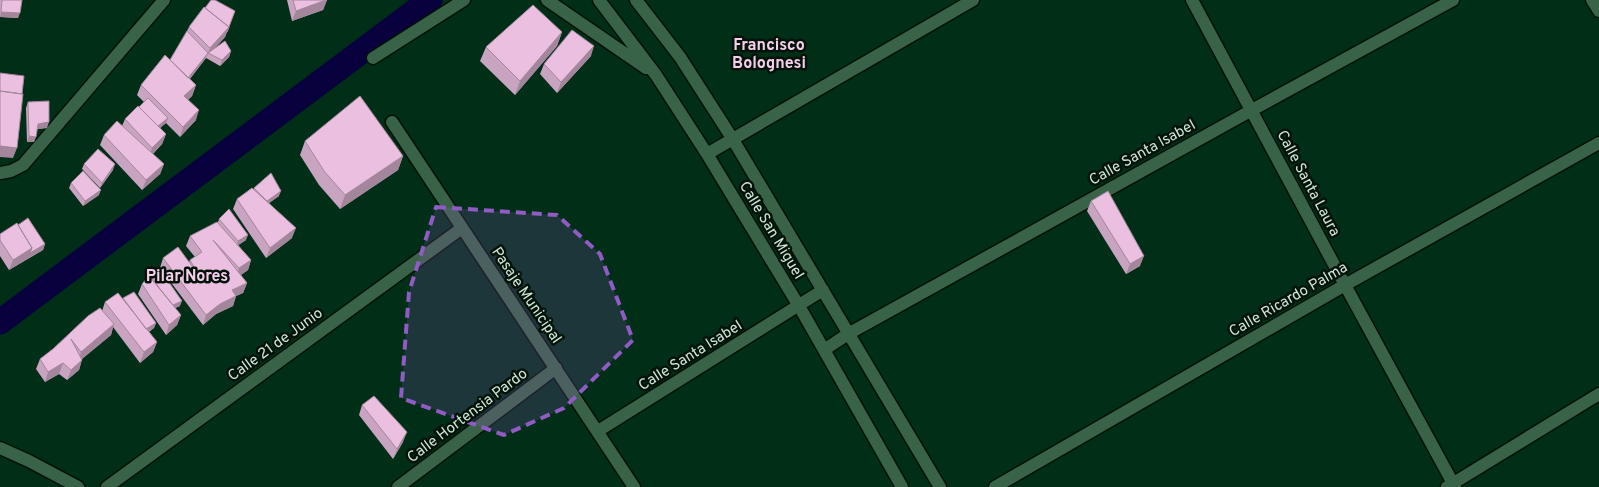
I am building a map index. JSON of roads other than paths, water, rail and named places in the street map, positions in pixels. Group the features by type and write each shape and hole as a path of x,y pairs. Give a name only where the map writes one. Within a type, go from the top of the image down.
{"street":[{"path":"0,173 11,171 23,165 164,0"},
{"path":"373,58 464,0"},
{"path":"547,0 656,75"},
{"name":"Calle San Miguel","path":"599,0 656,75 708,154 799,306 902,487"},
{"name":"Calle San Miguel","path":"636,0 680,58 732,138 940,487"},
{"path":"708,154 732,138 973,0"},
{"name":"Calle Santa Laura","path":"1192,0 1452,486"},
{"name":"Calle Santa Isabel","path":"824,350 848,334 1453,0"},
{"path":"1592,0 1599,11"},
{"name":"Pasaje Municipal","path":"392,122 634,487"},
{"name":"Calle Ricardo Palma","path":"995,487 1345,285 1599,142"},
{"name":"Calle 21 de Junio","path":"107,487 462,228"},
{"name":"Calle Santa Isabel","path":"598,431 823,290"},
{"name":"Calle Hortensia Pardo","path":"398,487 556,368"},
{"path":"1452,486 1599,394"},
{"path":"0,448 78,487"}],"waterway":[{"path":"0,322 430,0"}],"district":[{"name":"Francisco Bolognesi","path":"769,53"},
{"name":"Pilar Nores","path":"187,275"}]}
